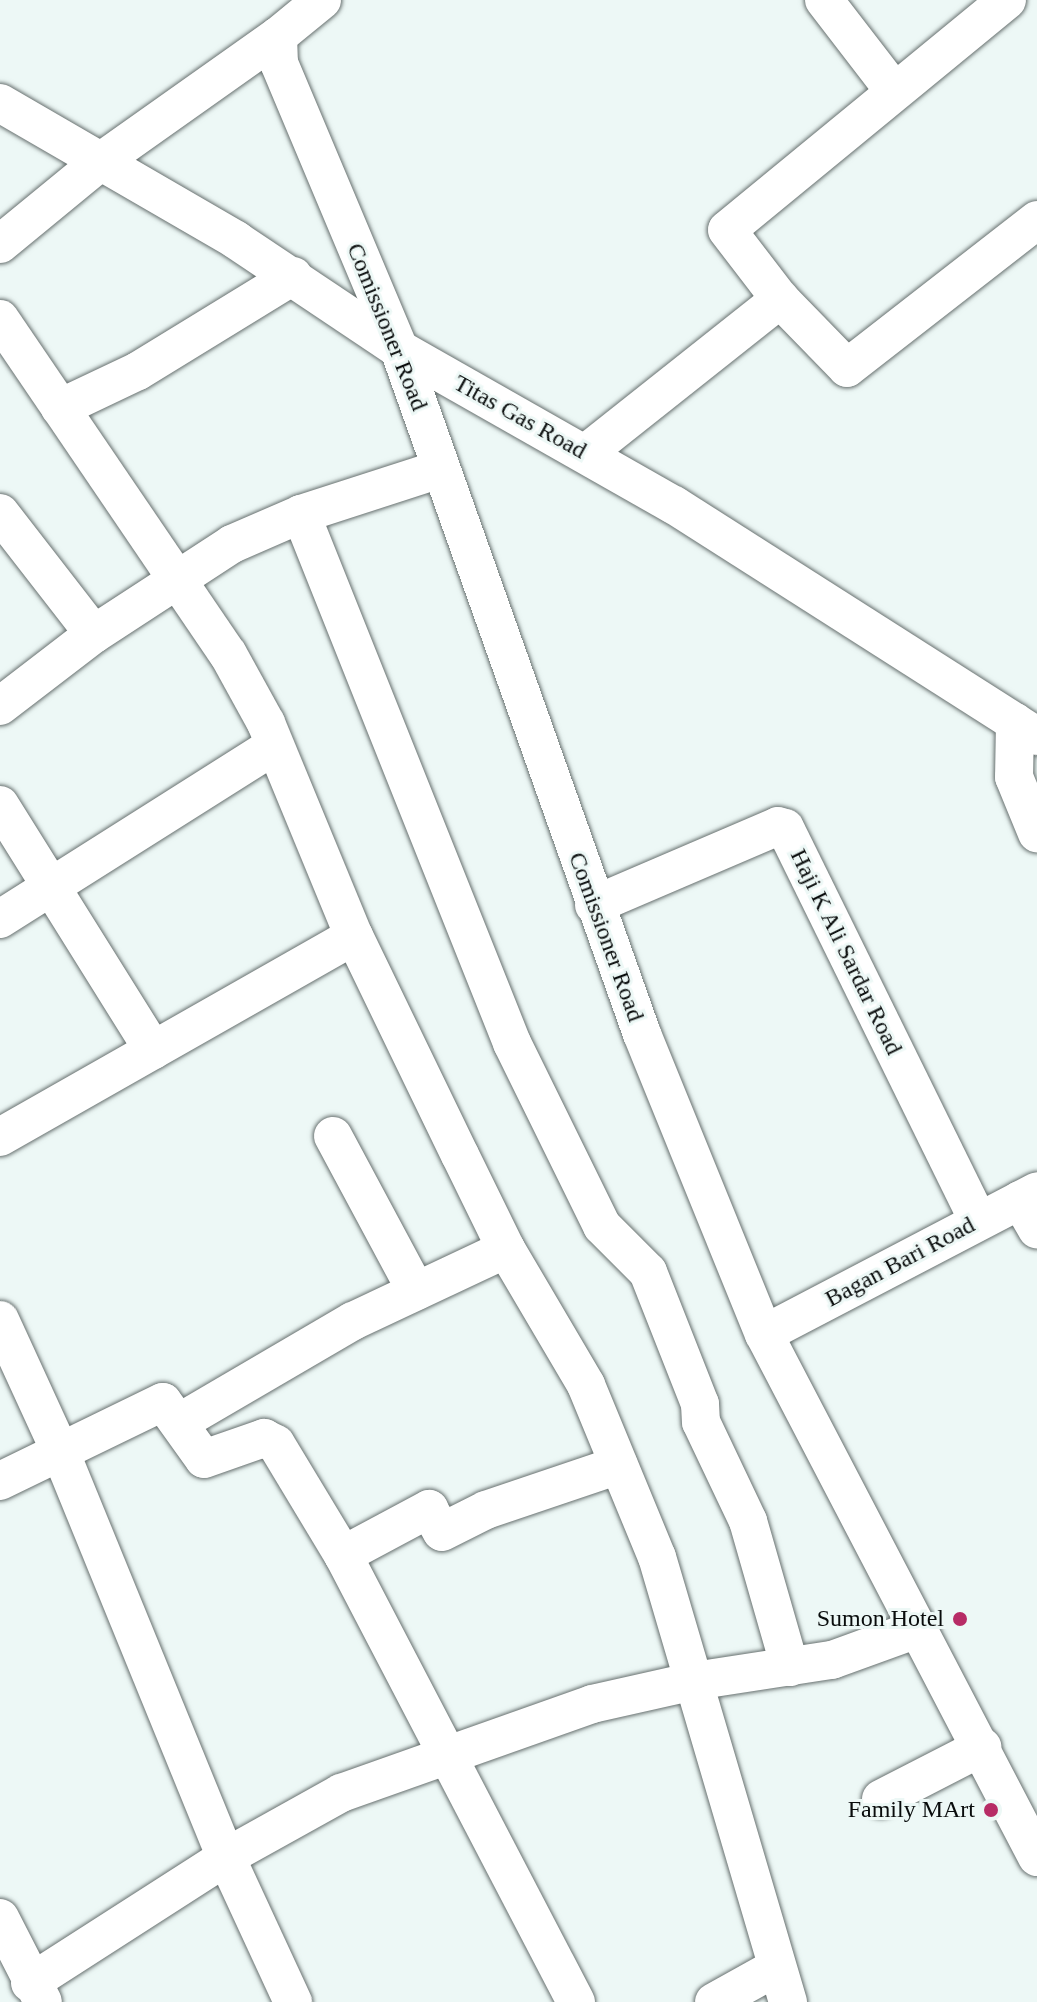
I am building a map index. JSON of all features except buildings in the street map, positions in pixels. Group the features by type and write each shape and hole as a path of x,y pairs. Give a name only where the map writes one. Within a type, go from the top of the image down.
{"street":[{"path":"0,244 100,162 278,36 322,0"},
{"path":"824,0 894,91"},
{"path":"1007,0 727,230 780,299 847,368 1032,232"},
{"name":"Comissioner Road","path":"278,36 284,76 399,349 594,905 764,1334 1037,1857"},
{"name":"Titas Gas Road","path":"0,103 293,276 399,349 586,453 1026,729"},
{"path":"60,408 138,371 293,276"},
{"path":"586,453 780,299"},
{"path":"0,319 176,583 228,654 274,746 354,936 506,1249 586,1385 657,1557 783,1985 714,2002"},
{"path":"0,706 94,634 232,544 301,514 440,469"},
{"path":"301,514 512,1043 602,1226 648,1272 700,1404 701,1422 748,1521 790,1667"},
{"path":"7,532 94,634"},
{"path":"1026,729 1014,777 1037,833"},
{"path":"0,919 55,888 274,746"},
{"path":"0,805 55,888 153,1050"},
{"name":"Haji K Ali Sardar Road","path":"594,905 778,826 785,828 978,1220"},
{"path":"0,1137 354,936"},
{"path":"333,1136 416,1291"},
{"name":"Bagan Bari Road","path":"764,1334 978,1220 1031,1207"},
{"path":"180,1422 353,1321 506,1249"},
{"path":"0,1320 60,1451 226,1857 293,2002"},
{"path":"0,1481 163,1402 204,1459 264,1438 276,1444 343,1555 443,1753 576,2002"},
{"path":"343,1555 429,1509 442,1532 486,1510 619,1465"},
{"path":"0,1918 36,1992 226,1857 341,1793 443,1753 592,1704 694,1681 832,1660 920,1628"},
{"path":"881,1799 982,1747"}],"place":[{"name":"Sumon Hotel","path":"960,1619"},
{"name":"Family MArt","path":"991,1810"}]}
